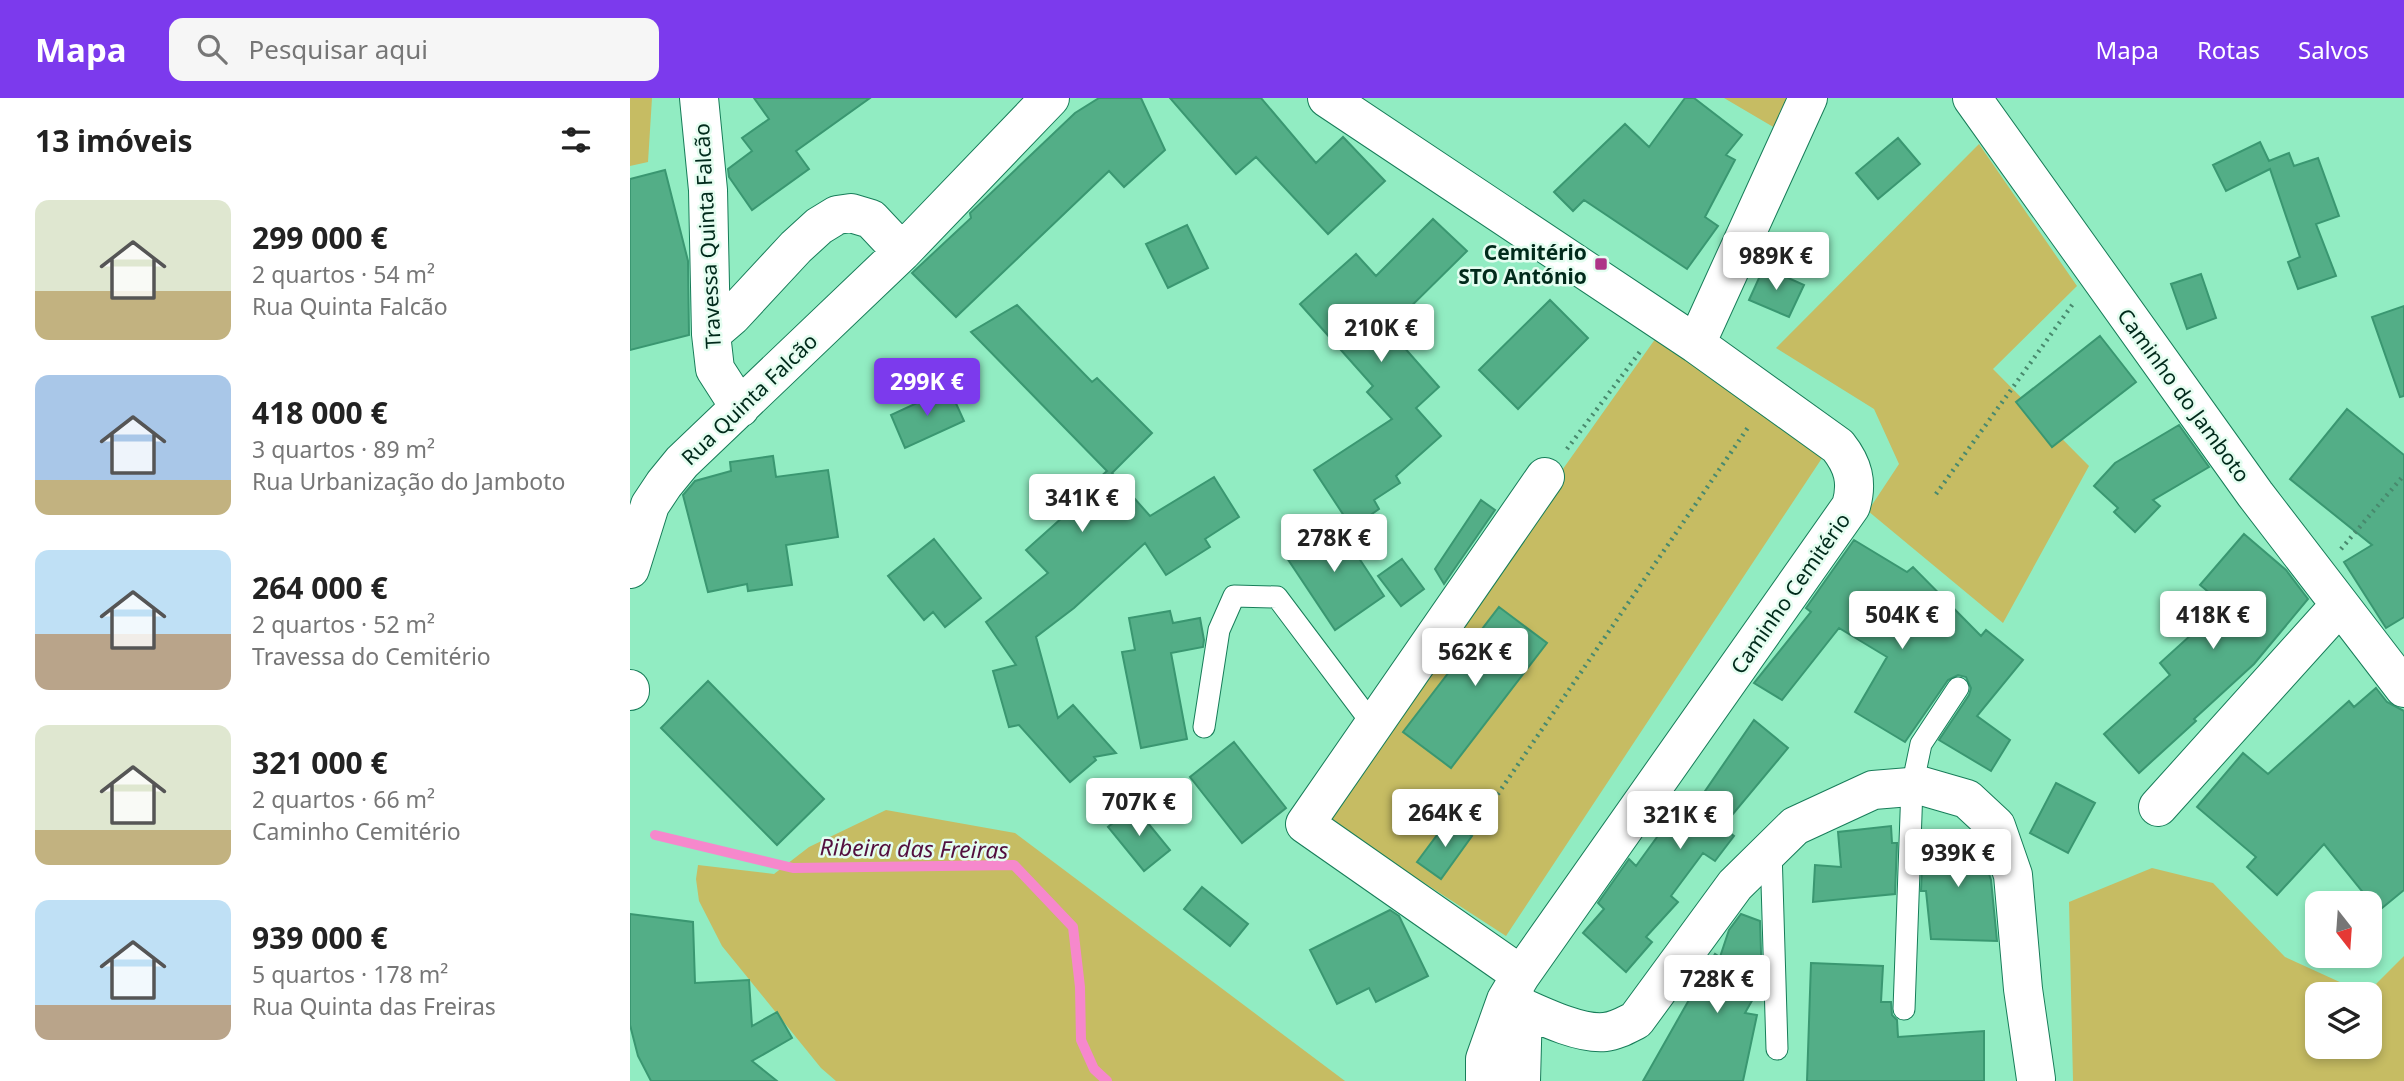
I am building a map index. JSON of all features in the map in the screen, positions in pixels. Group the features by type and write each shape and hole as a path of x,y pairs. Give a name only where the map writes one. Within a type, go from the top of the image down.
{"street":[{"name":"Travessa Quinta Falcão","path":"699,98 708,190 710,334 715,369 740,408"},
{"name":"Rua Quinta Falcão","path":"630,569 650,505 682,462 902,252 1050,98"},
{"name":"Caminho Cemitério","path":"1327,98 1696,344 1838,446 1849,460 1855,480 1855,494 1851,506 1516,994 1485,1059 1485,1081"},
{"path":"1696,344 1808,98"},
{"name":"Caminho do Jamboto","path":"1972,98 2255,494 2404,688"},
{"path":"710,334 732,316 754,289 796,247 836,215 851,213 871,219 902,252"},
{"path":"1545,477 1305,824 1516,994 1580,1030 1604,1032 1621,1028 1636,1020 1735,885 1795,826 1873,790 1922,786 1967,799 1996,826 2013,875 2023,989 2036,1079"},
{"path":"2158,807 2340,605"},
{"path":"1516,994 1521,1081"}],"lane":[{"path":"1204,727 1219,629 1234,596 1277,597 1374,726"},
{"path":"1904,1009 1912,787 1921,744 1958,688"},
{"path":"1771,850 1777,1049"}],"path":[{"path":"1936,494 2096,272"},
{"path":"1545,477 1662,322"},
{"path":"1474,830 1770,397"},
{"path":"2318,575 2404,475"}],"shaded area":[{"path":"630,98 652,98 648,162 630,166"},
{"path":"1724,98 1788,98 1775,128"},
{"path":"1979,144 2077,286 1993,369 2089,466 2003,623 1868,511 1899,464 1874,409 1776,348"},
{"path":"1658,335 1828,449 1506,936 1318,814"},
{"path":"886,810 1015,833 1345,1081 836,1081 821,1068 722,946 699,901 696,879 698,865 774,874 809,847"},
{"path":"2152,868 2213,883 2285,957 2340,982 2305,982 2305,1059 2382,1059 2382,982 2378,982 2404,956 2404,1081 2073,1081 2069,902"}],"building":[{"path":"754,98 870,98 796,151 809,169 752,210 729,177 728,169 752,151 742,138 769,119"},
{"path":"1099,98 1141,98 1165,150 1124,187 1109,171 956,317 912,273 971,218 970,213 1075,113"},
{"path":"1170,98 1261,98 1316,163 1343,137 1385,181 1328,234 1256,157 1236,174"},
{"path":"1685,98 1694,98 1742,135 1726,155 1735,160 1705,217 1718,226 1687,269 1584,200 1573,211 1554,192 1625,124 1649,147"},
{"path":"1898,138 1920,164 1878,199 1856,173"},
{"path":"2260,142 2269,161 2289,153 2294,166 2318,158 2339,216 2316,224 2336,276 2298,289 2288,262 2300,257 2270,169 2226,191 2213,165"},
{"path":"665,170 688,261 689,335 630,350 630,179"},
{"path":"1433,219 1467,251 1388,329 1439,387 1416,408 1441,436 1396,476 1400,483 1374,500 1379,509 1352,528 1314,470 1392,419 1367,392 1373,386 1300,304 1356,254 1376,276"},
{"path":"1187,225 1208,268 1168,288 1146,244"},
{"path":"1764,267 1804,285 1789,317 1749,300"},
{"path":"2201,274 2216,318 2187,329 2171,284"},
{"path":"1550,300 1588,338 1518,409 1479,370"},
{"path":"1017,305 1092,382 1097,378 1152,433 1112,473 1150,516 1214,477 1239,517 1205,539 1210,547 1166,575 1145,543 1074,608 1036,637 1058,718 1073,705 1116,753 1094,757 1096,760 1070,782 1019,725 1009,727 993,671 1016,665 986,622 1048,573 1026,550 1064,516 1061,512 1107,471 971,332"},
{"path":"2404,306 2404,396 2400,397 2372,317"},
{"path":"2100,336 2136,382 2052,447 2016,402"},
{"path":"949,388 964,421 905,448 891,415"},
{"path":"2347,409 2404,455 2404,617 2386,628 2344,562 2372,545 2290,479"},
{"path":"2179,425 2209,467 2153,500 2160,506 2135,532 2114,512 2118,508 2094,486 2115,463"},
{"path":"773,456 776,477 828,470 838,537 786,545 792,585 748,591 747,584 708,592 683,495 695,481 731,471 730,462"},
{"path":"1481,500 1495,510 1444,584 1435,569"},
{"path":"1333,519 1384,596 1335,630 1283,552"},
{"path":"2244,534 2286,570 2308,599 2254,664 2139,773 2104,734 2170,675 2160,663 2224,605 2200,585"},
{"path":"934,539 981,598 945,627 933,612 924,620 888,576"},
{"path":"1854,540 1907,572 1913,567 1981,636 1986,630 2023,660 1977,716 2010,740 1991,771 1939,740 1969,695 1971,688 1966,677 1958,675 1948,680 1905,742 1855,712 1887,657 1839,628 1782,700 1754,683 1811,612 1806,608"},
{"path":"1402,559 1424,589 1401,606 1378,576"},
{"path":"1499,607 1547,643 1451,768 1403,732"},
{"path":"1170,611 1173,623 1200,618 1204,640 1203,647 1171,653 1187,739 1141,748 1122,652 1135,650 1129,618"},
{"path":"708,681 824,799 777,845 661,728"},
{"path":"2376,688 2387,702 2404,711 2404,890 2382,908 2382,891 2362,891 2324,844 2277,895 2247,867 2256,857 2197,807 2243,753 2268,774 2349,701 2354,707"},
{"path":"1754,720 1788,748 1722,827 1734,836 1715,861 1703,853 1671,896 1678,902 1646,937 1652,942 1626,972 1583,933 1604,909 1598,903 1629,859 1636,866 1684,800 1694,807"},
{"path":"1234,742 1286,808 1242,843 1190,777"},
{"path":"2056,783 2095,803 2068,853 2030,833"},
{"path":"1134,806 1170,850 1144,871 1108,827"},
{"path":"1449,819 1472,836 1441,879 1417,862"},
{"path":"1891,826 1892,843 1897,843 1895,894 1813,902 1815,865 1841,867 1838,832"},
{"path":"1959,834 1960,837 1977,838 1991,880 1997,941 1931,939 1926,891 1921,891 1923,839"},
{"path":"1202,887 1248,924 1230,946 1184,909"},
{"path":"1390,910 1399,916 1428,976 1376,1002 1369,988 1337,1004 1310,950"},
{"path":"630,914 693,922 695,983 749,980 752,1026 777,1012 792,1038 752,1061 777,1081 651,1081 638,1056 630,1025"},
{"path":"1741,914 1760,921 1762,983 1745,1013 1757,1015 1743,1081 1643,1081 1715,954 1720,957 1729,930"},
{"path":"1811,963 1883,966 1881,1002 1891,1002 1892,1015 1897,1020 1898,1037 1984,1031 1984,1081 1807,1081"}],"waterway":[{"name":"Ribeira das Freiras","path":"655,835 793,868 1014,865 1073,927 1080,987 1081,1040 1094,1069 1107,1081"}],"place":[{"name":"Cemitério STO António","path":"1601,264"}]}
